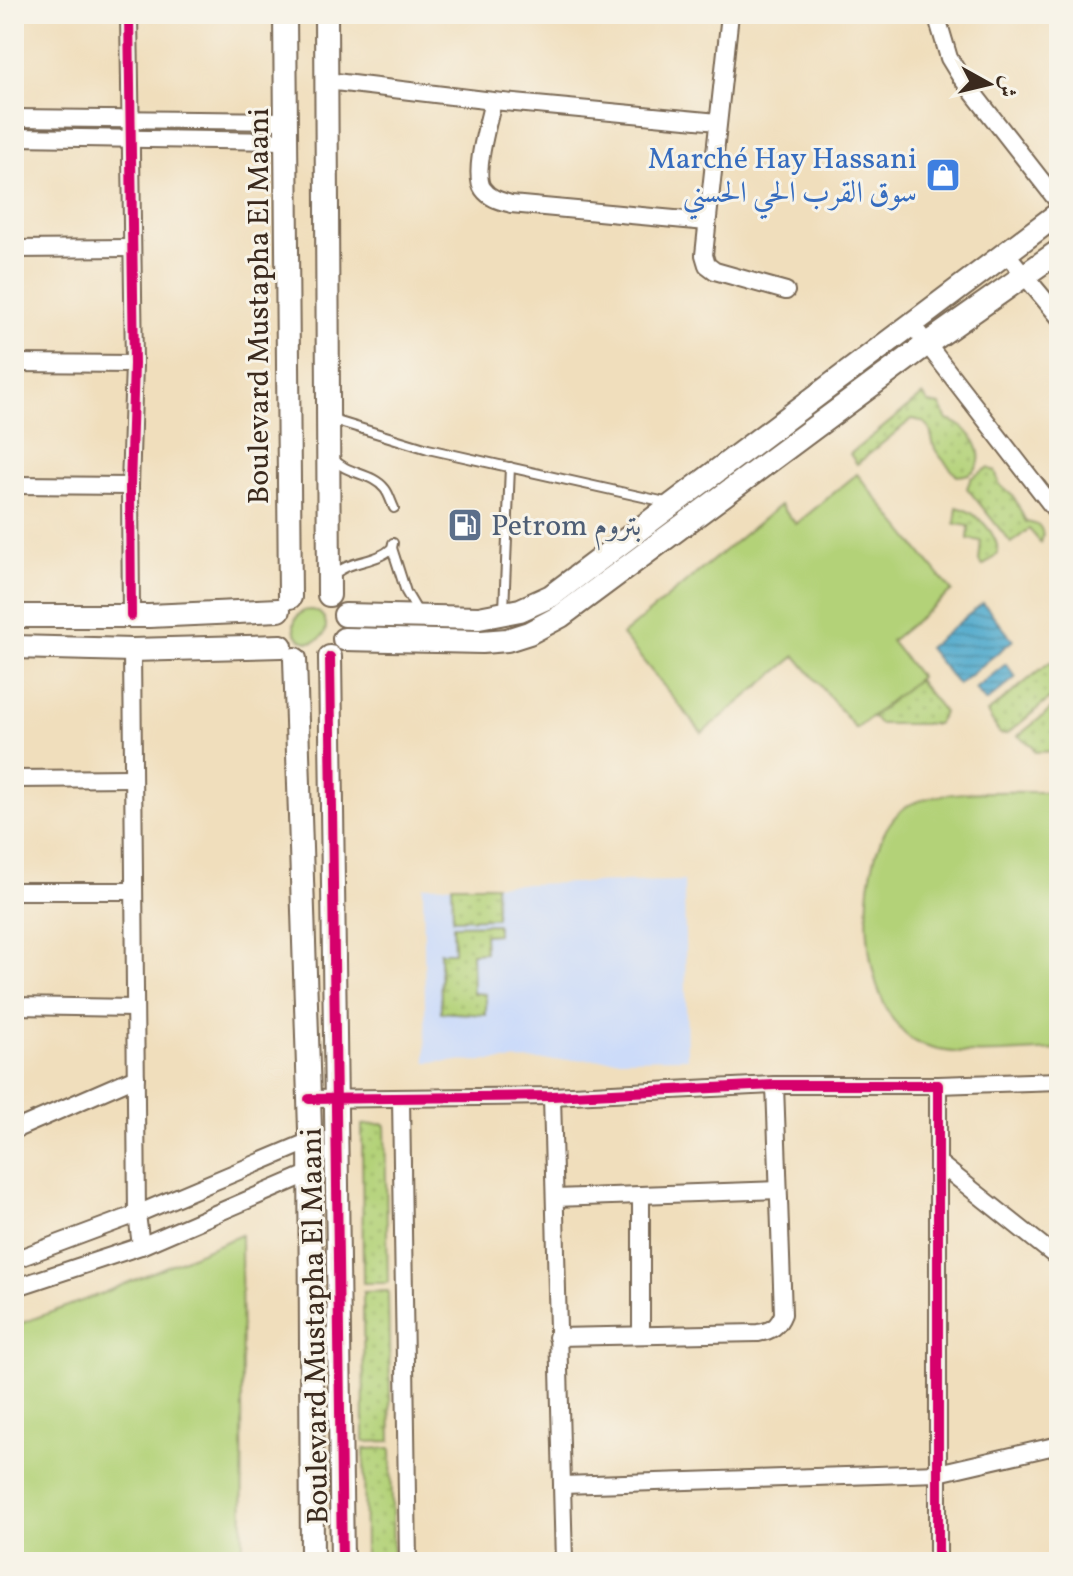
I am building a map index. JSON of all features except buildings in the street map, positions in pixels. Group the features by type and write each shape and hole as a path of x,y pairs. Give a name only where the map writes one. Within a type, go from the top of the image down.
{"street":[{"path":"129,14 134,364 130,486 134,1008 137,1214 141,1246"},
{"name":"Boulevard Mustapha El Maani","path":"285,14 285,604"},
{"path":"326,14 329,588 345,615 346,627 337,648"},
{"path":"730,14 704,255 707,265 715,271 786,291"},
{"path":"936,14 949,58 960,76 1059,203"},
{"path":"327,81 493,101 718,122"},
{"path":"493,101 479,171 481,187 490,196 511,204 707,222"},
{"path":"14,118 130,119 286,131"},
{"path":"14,137 131,137 286,131"},
{"path":"345,615 479,618 503,615 551,596 1059,213"},
{"path":"14,249 132,248"},
{"path":"14,647 288,652 313,662 337,648 507,640 561,616 927,344 1059,251"},
{"path":"1006,253 1059,317"},
{"path":"913,326 1052,492 1059,515"},
{"path":"14,363 134,364"},
{"path":"14,485 130,486"},
{"path":"14,616 131,616 285,604 309,590 329,588"},
{"path":"285,604 275,625 288,652"},
{"path":"131,616 133,650"},
{"name":"Boulevard Mustapha El Maani","path":"337,648 334,1099 342,1562"},
{"name":"Boulevard Mustapha El Maani","path":"288,652 303,883 309,1099 312,1562"},
{"path":"14,779 133,778"},
{"path":"303,883 334,881"},
{"path":"14,891 134,891"},
{"path":"14,1006 134,1008"},
{"path":"18,1127 136,1077"},
{"path":"309,1099 552,1096 775,1085 1059,1081"},
{"path":"557,1337 758,1333 780,1322 783,1314 775,1085"},
{"path":"938,1085 938,1562"},
{"path":"552,1096 564,1562"},
{"path":"401,1098 408,1562"},
{"path":"14,1260 137,1214 310,1141"},
{"path":"940,1164 1059,1259"},
{"path":"14,1288 141,1246 310,1173"},
{"path":"555,1198 778,1190"},
{"path":"641,1195 641,1335"},
{"path":"562,1485 938,1473 1059,1445"}],"lane":[{"path":"328,418 428,449 675,504"},
{"path":"328,452 337,464 377,482 386,490 394,508"},
{"path":"503,615 510,467"},
{"path":"329,588 348,566 383,557 393,546 406,592 421,618"}],"shaded area":[{"path":"684,881 687,1058 426,1062 423,886"}],"green space":[{"path":"923,395 929,403 940,405 947,420 958,424 974,440 979,459 977,468 969,474 957,476 935,449 928,426 912,419 857,464 850,454"},
{"path":"988,468 995,471 1000,485 1014,497 1026,522 1040,528 1043,534 1041,543 1029,529 1011,543 967,488 971,478"},
{"path":"857,474 952,591 891,641 920,677 856,729 796,656 702,733 622,635 780,505 796,524"},
{"path":"957,507 979,518 995,539 998,554 983,566 979,561 981,541 968,539 969,526 955,524"},
{"path":"310,610 321,615 326,626 321,637 310,642 299,637 294,626 299,615"},
{"path":"1050,662 1059,673 1059,691 1007,734 1000,734 987,713"},
{"path":"917,679 944,712 937,724 879,724 872,716"},
{"path":"1059,703 1059,751 1035,752 1033,746 1018,736"},
{"path":"978,792 1059,792 1059,1050 969,1053 920,1044 898,1027 883,1000 872,967 868,893 875,859 886,830 903,809 934,797"},
{"path":"452,885 495,885 496,918 453,919"},
{"path":"497,924 497,934 484,935 485,952 472,953 473,993 486,994 486,1015 441,1012 440,952 454,952 453,925"},
{"path":"385,1124 388,1283 363,1283 362,1125"},
{"path":"241,1235 243,1562 14,1562 14,1326 103,1293"},
{"path":"388,1291 391,1441 364,1442 363,1292"},
{"path":"391,1448 393,1562 365,1562 364,1449"}],"water":[{"path":"983,603 1013,640 958,685 928,648"},
{"path":"1006,664 1016,677 986,702 975,689"}],"cycle path":[{"path":"129,14 134,364 130,486 131,616"},
{"path":"330,657 342,1562"},
{"path":"309,1099 552,1096 775,1085 938,1085 938,1562"}],"place":[{"name":"Marché Hay Hassani سوق القرب الحي الحسني","path":"943,175"},
{"name":"Petrom بتروم","path":"465,525"}]}
